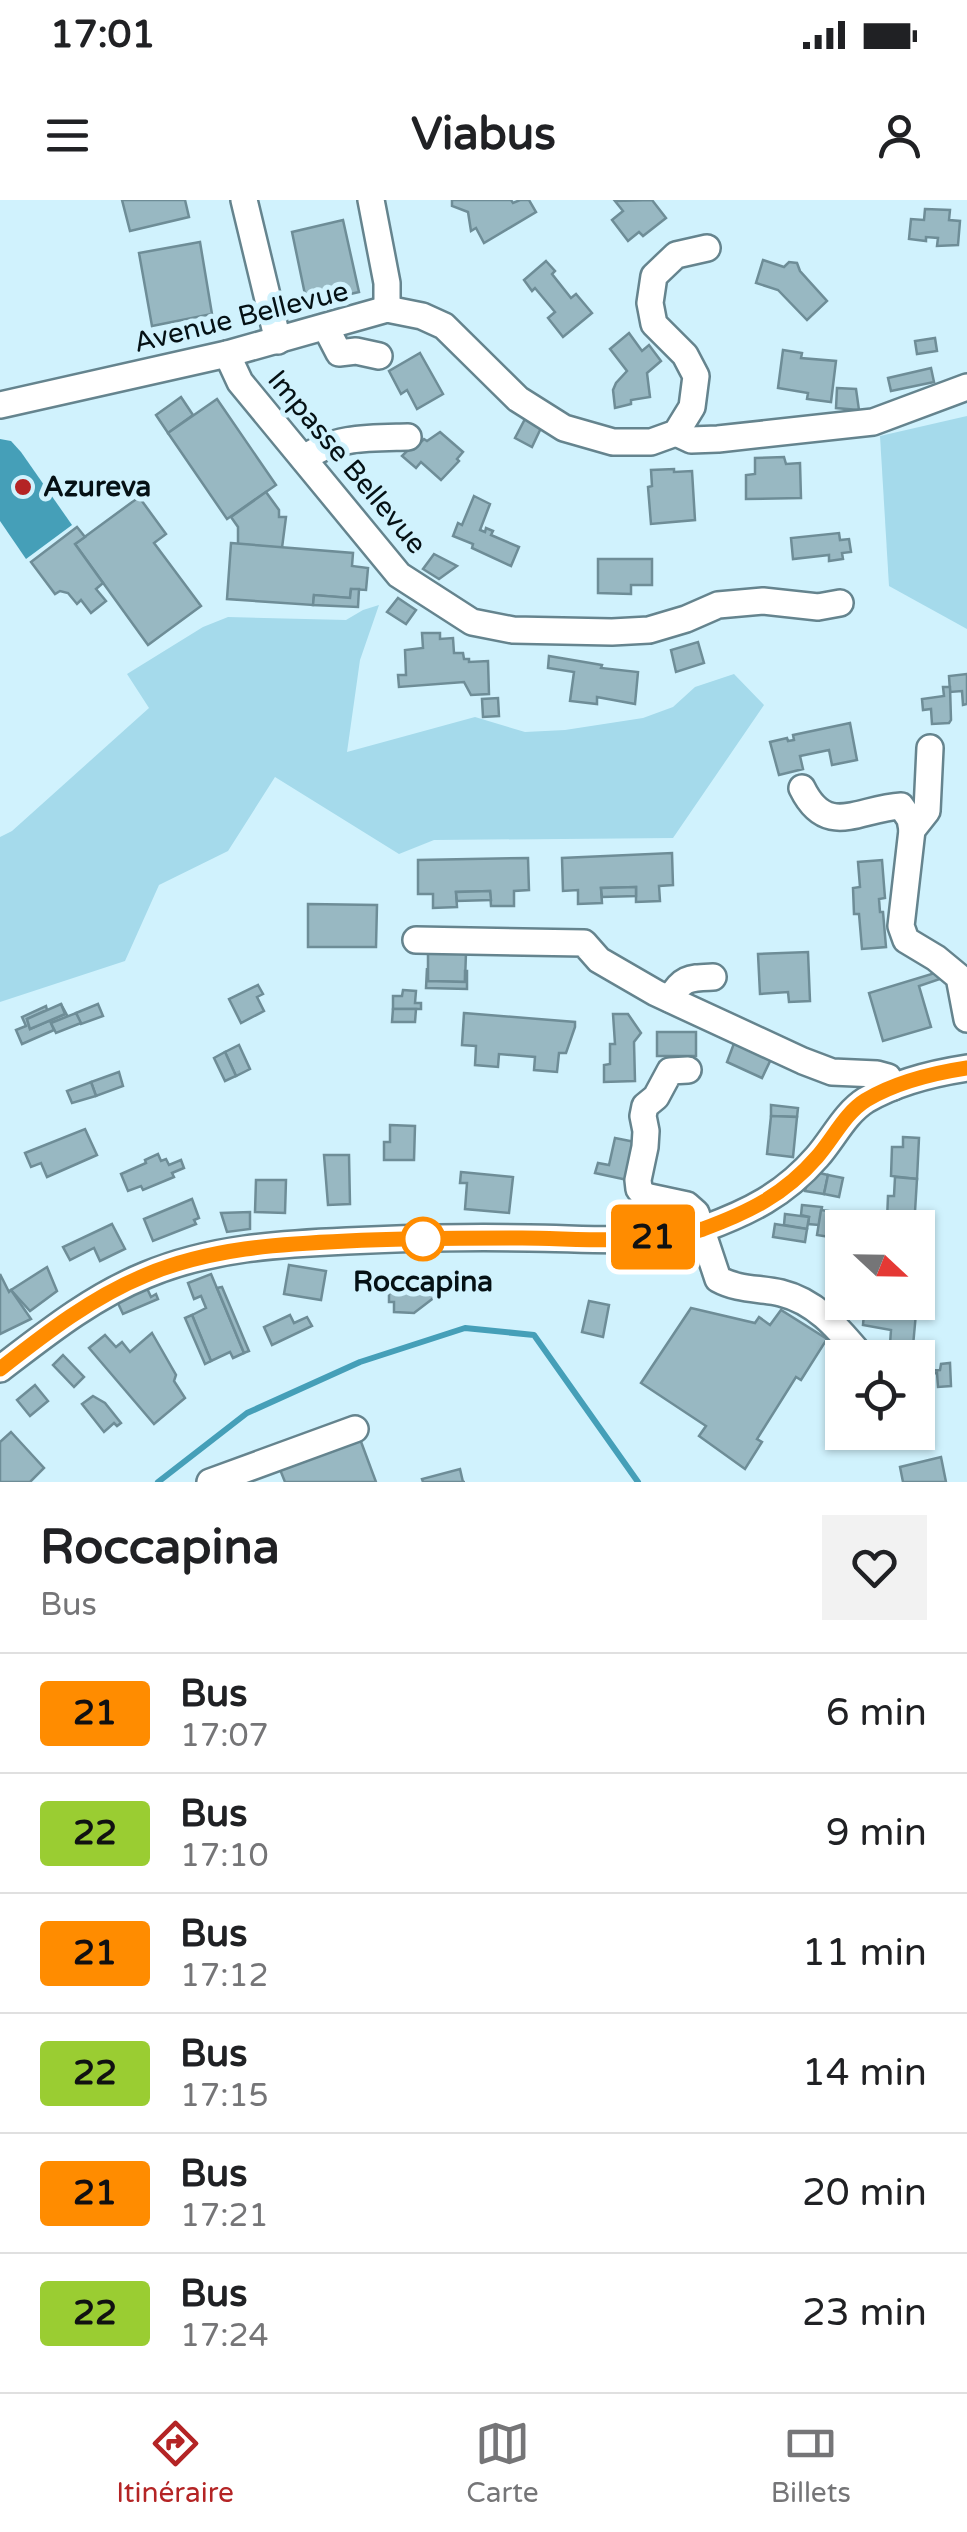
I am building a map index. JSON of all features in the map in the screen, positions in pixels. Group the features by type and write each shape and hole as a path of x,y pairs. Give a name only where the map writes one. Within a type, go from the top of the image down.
{"street":[{"path":"244,200 278,340"},
{"name":"Avenue Bellevue","path":"0,405 227,354 387,310 387,283 371,200"},
{"path":"387,310 422,316 444,326 518,399 564,428 613,442 651,442 676,432 692,407 696,376 685,355 654,324 650,303 654,276 676,255 707,248"},
{"path":"326,328 339,353 356,351 379,356"},
{"name":"Impasse Bellevue","path":"227,354 240,382 399,575 472,622 513,630 612,632 649,630 718,605 763,601 818,607 840,603"},
{"path":"676,432 691,440 718,440 874,422 967,387"},
{"path":"304,458 319,448 348,441 408,437"},
{"path":"912,830 927,811 930,748"},
{"path":"802,788 811,806 822,814 836,818 900,806 910,819 901,926 906,940 963,977 967,1019"},
{"path":"416,940 584,944 599,960 670,1000 832,1072 877,1074 888,1078 894,1087"},
{"path":"670,1000 676,987 688,978 714,977"},
{"path":"0,1368 75,1311 145,1275 199,1256 275,1244 678,1236 702,1229 749,1210 784,1190 864,1102 894,1087 967,1068"},
{"path":"688,1070 670,1071 656,1097 645,1106 639,1189 646,1196 688,1205 696,1213 718,1279 730,1286 782,1293 826,1315 848,1340"},
{"path":"210,1482 355,1429"}],"shaded area":[{"path":"967,416 967,629 889,586 880,436"},
{"name":"Azureva","path":"0,439 11,441 21,452 72,525 26,559 0,521"},
{"path":"379,605 360,660 347,752 475,717 525,732 643,718 673,707 695,687 734,674 764,705 673,838 434,840 399,854 275,777 228,851 159,885 125,961 0,1002 0,837 12,831 149,708 127,674 203,627 228,617 346,620"}],"building":[{"path":"122,200 185,200 189,217 130,231"},
{"path":"452,200 529,200 536,212 484,243 476,228 471,231 468,212 452,206"},
{"path":"652,200 666,218 643,236 639,232 628,241 612,220 623,211 615,201"},
{"path":"925,209 950,210 949,220 960,221 958,245 937,246 938,238 909,239 911,219 924,220"},
{"path":"343,220 359,292 307,304 292,232"},
{"path":"200,242 212,314 152,326 139,253"},
{"path":"763,260 784,267 789,262 797,263 827,301 807,320 778,290 756,283"},
{"path":"546,261 571,298 576,294 592,313 563,337 548,318 555,312 524,280"},
{"path":"629,333 642,351 649,345 661,361 647,373 650,397 615,408 613,390 627,371 610,349"},
{"path":"935,338 937,351 917,354 915,341"},
{"path":"783,350 802,353 801,358 836,361 831,402 807,399 808,393 778,388"},
{"path":"420,353 443,394 417,409 407,390 401,394 389,371"},
{"path":"931,368 934,382 891,391 888,378"},
{"path":"837,388 856,389 859,410 836,408"},
{"path":"181,397 193,415 168,433 156,415"},
{"path":"217,399 276,485 227,519 168,433"},
{"path":"525,419 541,428 532,447 515,438"},
{"path":"440,432 463,452 441,480 421,462 416,468 402,456"},
{"path":"784,457 786,464 800,463 801,498 746,499 746,475 755,474 755,458"},
{"path":"651,470 692,471 695,520 651,524"},
{"path":"266,492 279,510 279,517 286,517 282,548 238,544 238,527 231,517"},
{"path":"474,496 490,504 480,530 493,531 491,535 519,547 511,566 453,536"},
{"path":"139,497 166,534 154,543 201,606 148,645 75,544"},
{"path":"77,527 85,537 75,544 103,583 96,589 106,601 91,613 81,600 77,604 68,593 55,594 31,562"},
{"path":"839,533 840,540 849,539 851,552 842,553 843,559 829,561 829,555 793,559 791,538"},
{"path":"231,543 353,553 352,566 368,568 366,590 351,589 350,598 314,595 313,605 227,599"},
{"path":"434,554 457,566 439,579 423,569"},
{"path":"598,559 652,559 652,585 631,585 631,594 598,593"},
{"path":"351,589 359,589 358,607 313,605 314,595 350,598"},
{"path":"398,598 416,610 406,624 387,612"},
{"path":"422,633 440,633 440,639 453,638 454,653 463,653 469,662 488,661 489,694 471,695 464,682 399,687 398,675 406,675 405,650 423,648"},
{"path":"698,642 704,663 676,672 671,650"},
{"path":"549,656 638,672 635,704 597,697 597,704 570,701 574,672 548,668"},
{"path":"967,674 967,704 963,705 962,691 950,692 949,676"},
{"path":"943,687 950,687 951,720 932,724 931,709 923,710 922,699 944,696"},
{"path":"498,698 499,716 483,717 482,699"},
{"path":"850,723 857,760 832,765 829,750 800,756 803,769 779,775 770,742 794,740 793,735"},
{"path":"672,853 673,885 659,886 660,901 636,902 636,887 601,888 602,903 578,904 578,890 563,891 562,858"},
{"path":"528,858 529,890 514,891 514,906 491,906 490,891 456,892 457,907 433,908 433,894 418,894 418,860"},
{"path":"882,860 885,898 879,899 886,947 862,949 859,914 854,914 853,888 860,887 858,862"},
{"path":"636,887 636,896 602,897 601,888"},
{"path":"490,891 491,900 457,901 456,892"},
{"path":"308,904 377,905 376,947 308,947"},
{"path":"428,951 466,952 465,982 428,981"},
{"path":"808,952 810,1001 789,1002 788,992 760,994 758,954"},
{"path":"427,968 428,981 465,982 467,971 467,989 426,988"},
{"path":"938,972 940,979 919,986 931,1027 883,1041 869,993"},
{"path":"258,985 263,994 257,997 264,1011 241,1023 229,999"},
{"path":"403,990 416,991 415,1003 421,1003 421,1009 393,1009 393,996 402,996"},
{"path":"61,1004 68,1017 51,1023 54,1030 22,1044 16,1030 26,1026 22,1017 46,1006 47,1010 27,1019 30,1029 65,1014"},
{"path":"61,1004 65,1014 30,1029 27,1019"},
{"path":"98,1004 103,1016 81,1024 76,1013"},
{"path":"393,1009 416,1009 415,1022 392,1022"},
{"path":"76,1013 81,1023 56,1033 51,1023"},
{"path":"464,1013 575,1022 575,1027 566,1053 559,1053 557,1072 534,1070 535,1057 499,1054 498,1067 475,1065 476,1046 462,1045"},
{"path":"613,1014 628,1014 641,1033 634,1042 635,1081 604,1082 604,1065 610,1064 610,1044 615,1044"},
{"path":"657,1032 696,1032 696,1056 657,1056"},
{"path":"736,1038 772,1057 762,1078 727,1062"},
{"path":"239,1045 250,1069 236,1076 225,1052"},
{"path":"225,1052 236,1076 225,1081 214,1058"},
{"path":"119,1072 123,1086 96,1096 91,1082"},
{"path":"91,1082 96,1096 72,1103 67,1091"},
{"path":"771,1105 798,1108 797,1117 771,1116"},
{"path":"771,1116 797,1117 793,1157 767,1154"},
{"path":"390,1125 415,1126 414,1160 384,1160 384,1142 390,1142"},
{"path":"85,1129 97,1155 47,1177 41,1163 31,1167 25,1153"},
{"path":"903,1137 919,1138 917,1179 891,1176 892,1147 903,1147"},
{"path":"615,1138 640,1143 632,1181 595,1173 598,1163 609,1165"},
{"path":"158,1154 169,1165 181,1160 184,1168 172,1173 174,1177 143,1190 141,1186 128,1191 121,1174"},
{"path":"324,1155 349,1155 350,1204 328,1205"},
{"path":"811,1171 828,1175 824,1194 805,1191"},
{"path":"461,1172 513,1177 509,1213 465,1209 467,1183 460,1183"},
{"path":"828,1175 843,1178 839,1197 824,1194"},
{"path":"895,1177 917,1179 915,1210 887,1210 888,1196 894,1196"},
{"path":"256,1180 286,1180 285,1213 255,1212"},
{"path":"192,1199 199,1218 194,1220 196,1224 153,1241 144,1219"},
{"path":"802,1205 822,1207 819,1225 808,1224 809,1217 801,1215"},
{"path":"821,1210 825,1211 825,1236 817,1235"},
{"path":"250,1212 250,1229 227,1232 221,1213"},
{"path":"785,1214 809,1217 807,1229 784,1225"},
{"path":"112,1224 125,1249 100,1261 94,1248 70,1260 63,1247"},
{"path":"775,1224 807,1229 805,1242 773,1237"},
{"path":"289,1265 326,1271 321,1300 284,1294"},
{"path":"47,1267 57,1291 30,1311 11,1290"},
{"path":"0,1274 31,1319 0,1334"},
{"path":"211,1274 244,1353 233,1358 230,1352 211,1361 192,1315 206,1308 201,1296 194,1299 188,1283"},
{"path":"399,1282 441,1286 440,1293 414,1313 394,1312 389,1293 399,1293"},
{"path":"145,1284 151,1297 156,1294 158,1299 123,1314 115,1297"},
{"path":"222,1287 249,1351 244,1353 217,1288"},
{"path":"589,1301 609,1305 603,1337 582,1332"},
{"path":"691,1308 755,1323 759,1317 770,1325 781,1310 827,1339 801,1380 796,1377 757,1439 762,1442 745,1469 699,1436 706,1426 641,1383"},
{"path":"192,1315 211,1361 205,1364 185,1318"},
{"path":"290,1315 294,1323 307,1317 312,1326 272,1345 264,1327"},
{"path":"863,1320 915,1320 914,1340 890,1340 891,1330 863,1325"},
{"path":"152,1333 185,1398 154,1424 89,1348 105,1335 116,1347 122,1342 130,1352"},
{"path":"63,1355 84,1377 74,1387 53,1365"},
{"path":"950,1363 951,1386 938,1387 935,1370 940,1370 941,1364"},
{"path":"35,1385 48,1401 30,1416 17,1400"},
{"path":"93,1396 105,1403 121,1423 114,1423 104,1432 82,1404"},
{"path":"11,1432 44,1468 30,1482 0,1482 0,1442"},
{"path":"360,1439 376,1482 285,1482 279,1467"},
{"path":"941,1457 946,1482 903,1482 900,1467"},
{"path":"460,1469 463,1482 422,1479"}],"waterway":[{"path":"158,1482 247,1413 360,1362 465,1328 534,1335 638,1482"}],"bus line":[{"name":"21","path":"0,1369 75,1311 145,1275 199,1256 275,1244 678,1236 702,1229 749,1210 784,1190 864,1102 894,1087 967,1068"}],"place":[{"name":"Azureva","path":"23,487"},
{"name":"Roccapina","path":"423,1239"}]}
